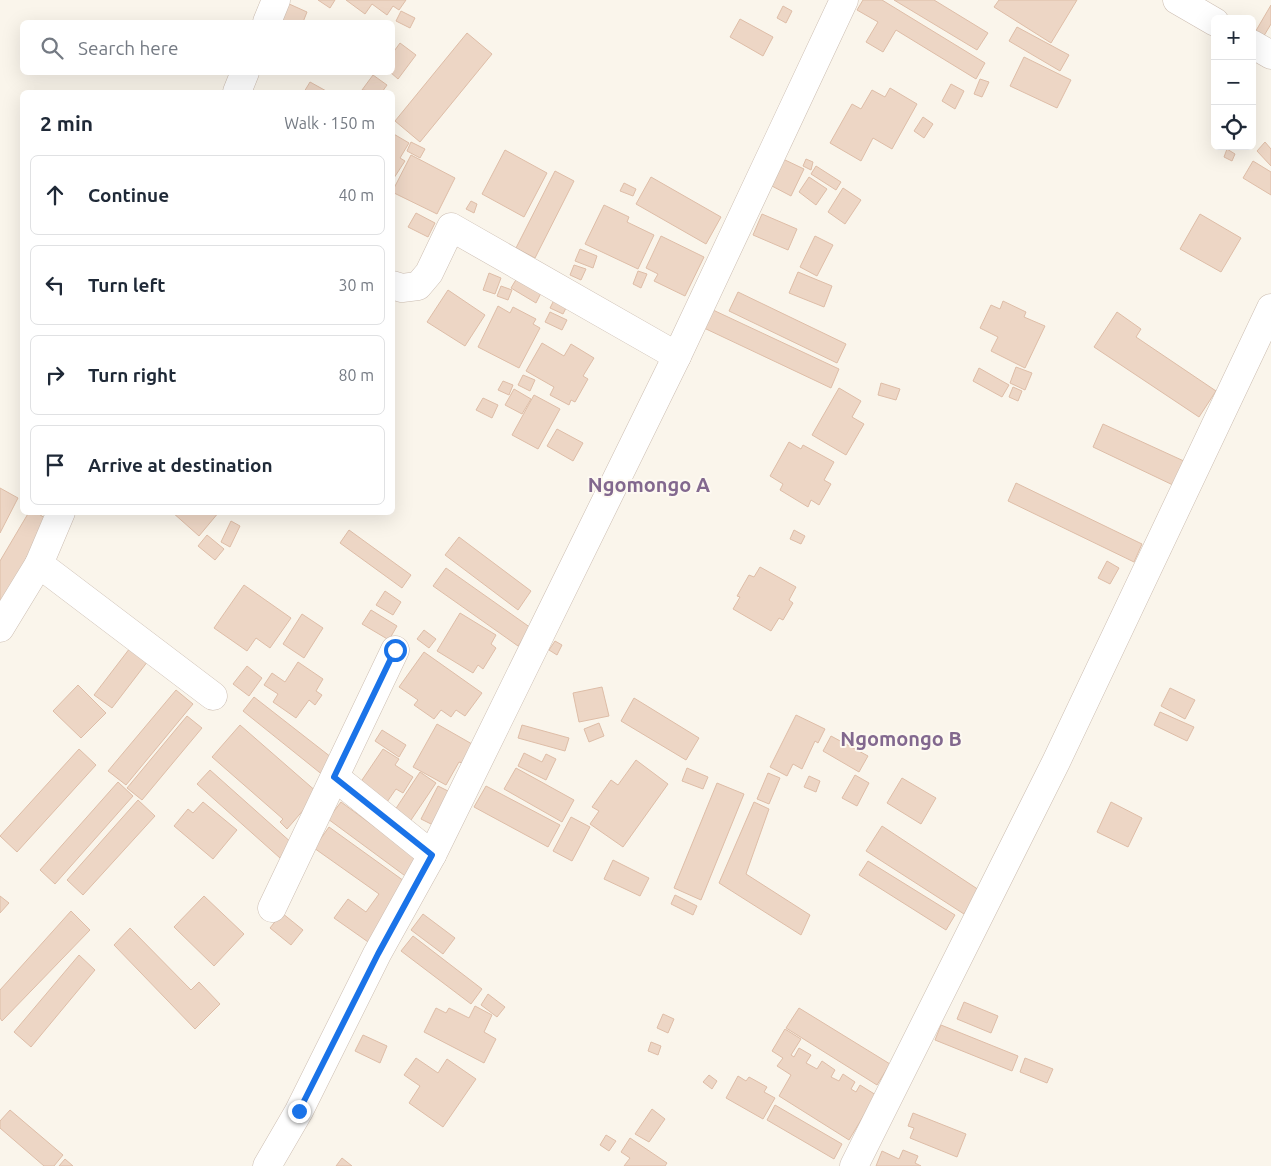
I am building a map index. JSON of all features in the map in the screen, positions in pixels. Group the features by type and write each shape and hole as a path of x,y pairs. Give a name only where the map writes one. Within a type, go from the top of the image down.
{"street":[{"path":"268,20 276,0"},
{"path":"267,1166 299,1111 378,954 432,855 677,356 844,0"},
{"path":"1177,0 1211,20"},
{"path":"1256,46 1271,55"},
{"path":"238,90 244,75"},
{"path":"395,286 402,288 418,286 428,272 451,227 677,356"},
{"path":"854,1166 1056,762 1271,308"},
{"path":"0,628 39,564 60,515"},
{"path":"39,564 213,696"},
{"path":"272,908 395,650"},
{"path":"334,777 432,855"}],"building":[{"path":"318,0 335,0 330,8"},
{"path":"346,0 406,0 399,10 393,6 387,15 372,4 365,14"},
{"path":"863,0 882,0 985,63 976,79 896,30 883,52 866,42 878,22 857,10"},
{"path":"894,0 934,0 988,33 977,50"},
{"path":"999,0 1077,0 1051,43 994,7"},
{"path":"287,3 307,12 304,20 280,20"},
{"path":"1271,5 1271,24 1262,39 1256,35 1256,31"},
{"path":"783,6 792,11 786,23 777,18"},
{"path":"401,11 415,18 410,28 396,21"},
{"path":"740,19 773,37 763,56 730,37"},
{"path":"1017,27 1069,55 1060,71 1009,41"},
{"path":"467,33 492,54 420,142 395,121"},
{"path":"400,43 416,55 398,79 393,75 395,75 395,50"},
{"path":"1024,57 1071,80 1057,108 1010,86"},
{"path":"373,75 387,85 383,90 362,90"},
{"path":"980,79 989,82 982,97 974,94"},
{"path":"310,82 324,90 305,90"},
{"path":"951,84 964,91 955,109 942,101"},
{"path":"890,88 917,104 892,149 873,138 861,161 830,143 852,104 861,109 872,90 885,97"},
{"path":"923,117 933,124 924,138 914,131"},
{"path":"395,135 409,143 400,158 405,161 395,176"},
{"path":"411,142 425,149 420,158 407,151"},
{"path":"1265,142 1271,149 1271,166 1257,151"},
{"path":"505,150 547,173 524,217 482,194"},
{"path":"1227,150 1235,154 1232,161 1224,157"},
{"path":"411,155 455,178 437,214 395,193 395,186"},
{"path":"783,159 804,169 791,196 770,185"},
{"path":"806,159 813,162 811,170 803,166"},
{"path":"1253,161 1271,172 1271,195 1243,178"},
{"path":"816,166 841,182 836,190 811,174"},
{"path":"555,171 574,181 535,258 516,248"},
{"path":"651,177 721,217 706,244 636,204"},
{"path":"809,177 827,189 816,205 799,192"},
{"path":"624,183 636,189 633,196 620,191"},
{"path":"843,188 861,200 845,224 828,212"},
{"path":"471,201 477,204 474,213 466,209"},
{"path":"604,205 629,217 627,222 654,235 638,269 585,244"},
{"path":"416,213 435,223 428,237 408,227"},
{"path":"762,214 797,229 788,250 753,235"},
{"path":"1200,214 1241,238 1221,272 1180,249"},
{"path":"661,236 704,257 685,296 654,281 658,274 646,268"},
{"path":"815,236 833,245 817,276 800,267"},
{"path":"580,249 597,256 593,268 575,261"},
{"path":"574,265 586,269 581,280 570,275"},
{"path":"638,271 647,274 641,288 633,284"},
{"path":"798,272 832,286 824,307 789,293"},
{"path":"489,273 501,278 495,294 483,290"},
{"path":"517,278 541,293 536,303 511,288"},
{"path":"501,286 512,290 508,300 497,296"},
{"path":"448,290 485,315 465,346 427,322"},
{"path":"738,292 846,344 837,363 729,311"},
{"path":"554,300 567,306 563,314 550,308"},
{"path":"1003,301 1026,312 1024,317 1045,326 1025,368 991,351 998,337 980,328 991,305 1000,309"},
{"path":"498,306 510,313 513,307 536,319 533,324 540,328 519,368 478,347"},
{"path":"713,310 839,369 831,388 704,328"},
{"path":"550,312 567,320 562,330 545,322"},
{"path":"1117,312 1141,329 1136,337 1216,391 1199,417 1094,347"},
{"path":"542,343 564,356 571,344 594,358 583,376 588,379 575,402 571,400 569,405 550,395 554,387 526,371"},
{"path":"1016,367 1032,373 1025,390 1010,383"},
{"path":"979,368 1009,385 1002,397 973,381"},
{"path":"523,375 535,380 530,391 518,385"},
{"path":"503,381 513,385 509,395 498,390"},
{"path":"881,383 900,389 896,400 878,395"},
{"path":"1013,387 1022,391 1018,401 1009,397"},
{"path":"839,388 861,401 852,417 864,424 846,455 812,435"},
{"path":"514,389 531,399 522,414 505,405"},
{"path":"534,395 560,409 538,449 512,435"},
{"path":"483,398 498,405 492,418 476,410"},
{"path":"1103,424 1186,462 1175,486 1093,447"},
{"path":"557,429 583,443 573,461 547,446"},
{"path":"789,442 801,449 803,445 834,462 824,480 831,484 819,505 811,500 808,507 780,490 783,484 770,476"},
{"path":"1016,483 1142,544 1134,562 1008,501"},
{"path":"0,488 18,498 0,533"},
{"path":"27,515 40,515 49,521 0,604 0,561"},
{"path":"175,515 216,515 199,536"},
{"path":"231,521 240,526 230,547 221,542"},
{"path":"349,530 411,575 402,588 340,543"},
{"path":"794,530 805,536 801,544 790,539"},
{"path":"207,535 224,549 215,560 198,546"},
{"path":"459,537 531,591 518,610 445,555"},
{"path":"1107,561 1119,568 1110,584 1098,578"},
{"path":"760,567 796,587 789,600 793,603 783,620 779,618 771,631 733,609 740,597 737,596 749,575 754,577"},
{"path":"446,568 531,628 518,646 433,586"},
{"path":"244,585 291,618 270,648 256,638 247,651 214,628"},
{"path":"385,591 401,602 393,615 376,605"},
{"path":"371,610 397,626 389,640 362,624"},
{"path":"460,613 496,635 491,644 496,648 483,669 478,665 473,673 437,651"},
{"path":"302,614 323,628 304,658 283,644"},
{"path":"424,630 436,639 429,648 417,639"},
{"path":"555,641 562,645 557,655 549,650"},
{"path":"130,648 148,661 112,708 94,695"},
{"path":"424,652 482,693 465,716 456,710 451,717 441,710 434,719 414,705 418,700 399,687"},
{"path":"298,662 323,679 316,691 322,695 315,705 309,700 296,718 273,702 278,694 264,685 272,673 285,682"},
{"path":"247,666 262,678 249,696 233,684"},
{"path":"78,685 106,713 81,738 53,711"},
{"path":"602,687 609,716 579,722 573,693"},
{"path":"1170,688 1195,700 1185,719 1161,706"},
{"path":"176,690 193,704 126,785 108,771"},
{"path":"254,697 336,761 324,776 243,711"},
{"path":"634,698 699,738 686,760 621,721"},
{"path":"1160,712 1194,727 1187,741 1154,725"},
{"path":"796,715 825,729 818,743 815,741 802,769 793,764 787,776 770,767"},
{"path":"187,716 202,728 142,800 127,788"},
{"path":"599,723 604,736 589,742 584,729"},
{"path":"437,724 472,744 462,763 459,762 446,785 413,767"},
{"path":"240,725 318,793 287,829 280,822 283,819 212,757"},
{"path":"522,725 569,738 565,751 518,738"},
{"path":"382,730 406,745 399,757 375,741"},
{"path":"831,736 868,756 859,772 823,751"},
{"path":"79,749 96,765 17,852 0,836"},
{"path":"383,749 399,759 395,765 413,777 403,793 396,789 387,802 360,783"},
{"path":"524,753 542,762 546,754 556,759 546,780 518,766"},
{"path":"636,760 668,784 623,847 590,824 599,811 592,807 611,780 618,785"},
{"path":"516,768 574,800 562,822 504,789"},
{"path":"687,768 708,777 703,789 682,781"},
{"path":"210,770 293,844 280,858 197,784"},
{"path":"420,772 436,783 409,823 393,813"},
{"path":"768,773 780,778 769,804 757,799"},
{"path":"855,775 869,783 857,806 842,798"},
{"path":"809,776 820,781 816,792 804,787"},
{"path":"902,778 936,798 921,824 887,803"},
{"path":"118,782 133,796 55,884 40,870"},
{"path":"717,783 744,794 701,900 674,888"},
{"path":"438,786 452,793 435,826 421,819"},
{"path":"486,786 560,825 548,847 474,807"},
{"path":"138,800 155,816 83,895 67,880"},
{"path":"203,802 237,830 213,859 174,826 188,809 193,813"},
{"path":"341,802 421,861 408,878 328,819"},
{"path":"754,802 769,809 746,874 810,915 801,935 719,883"},
{"path":"1111,802 1142,818 1128,847 1097,832"},
{"path":"571,817 590,827 572,861 553,851"},
{"path":"882,826 979,890 964,914 866,851"},
{"path":"329,827 411,886 371,944 334,918 348,899 366,912 379,894 314,848"},
{"path":"613,860 649,878 640,896 604,879"},
{"path":"868,861 955,915 946,930 859,875"},
{"path":"675,895 697,906 693,915 671,904"},
{"path":"0,896 9,903 0,913"},
{"path":"204,896 244,934 214,966 174,927"},
{"path":"71,911 90,930 2,1021 0,1018 0,990"},
{"path":"282,913 303,930 291,945 270,928"},
{"path":"423,914 455,938 443,954 411,930"},
{"path":"130,928 191,990 199,982 220,1004 195,1029 114,945"},
{"path":"413,936 482,989 471,1004 401,951"},
{"path":"79,955 95,970 31,1047 14,1032"},
{"path":"488,994 505,1007 497,1017 481,1005"},
{"path":"964,1002 998,1016 991,1033 957,1019"},
{"path":"475,1006 492,1015 484,1032 496,1039 484,1063 424,1032 436,1008 446,1013 449,1008 469,1018"},
{"path":"799,1008 890,1064 877,1085 786,1028"},
{"path":"663,1014 674,1019 668,1033 657,1028"},
{"path":"941,1025 1018,1056 1012,1071 935,1040"},
{"path":"785,1029 801,1039 791,1055 794,1057 799,1048 811,1055 806,1063 817,1069 822,1061 835,1070 831,1077 839,1081 843,1074 855,1082 851,1089 856,1092 860,1085 876,1095 849,1140 779,1096 791,1075 777,1066 783,1058 772,1051"},
{"path":"363,1035 387,1046 380,1063 355,1051"},
{"path":"651,1042 661,1046 658,1055 648,1051"},
{"path":"416,1058 438,1073 447,1059 476,1079 443,1127 409,1103 420,1086 404,1075"},
{"path":"1025,1058 1053,1069 1047,1083 1020,1072"},
{"path":"709,1075 717,1081 712,1089 703,1082"},
{"path":"738,1076 746,1081 749,1077 767,1087 764,1092 775,1098 763,1119 726,1098"},
{"path":"775,1105 842,1144 834,1159 767,1120"},
{"path":"652,1109 665,1119 649,1142 635,1134"},
{"path":"10,1110 63,1155 54,1166 44,1166 0,1128 0,1121"},
{"path":"913,1113 966,1134 957,1157 910,1138 914,1128 908,1126"},
{"path":"606,1135 616,1141 609,1151 600,1145"},
{"path":"630,1138 667,1163 665,1166 624,1166 630,1158 621,1152"},
{"path":"903,1150 918,1156 915,1163 921,1166 876,1166 882,1151 899,1159"},
{"path":"342,1158 352,1166 336,1166"},
{"path":"65,1159 73,1166 59,1166"}],"district":[{"name":"Ngomongo A","path":"649,484"},
{"name":"Ngomongo B","path":"901,738"}],"route":[{"path":"299,1111 378,954 432,855 334,777 395,650"}]}
